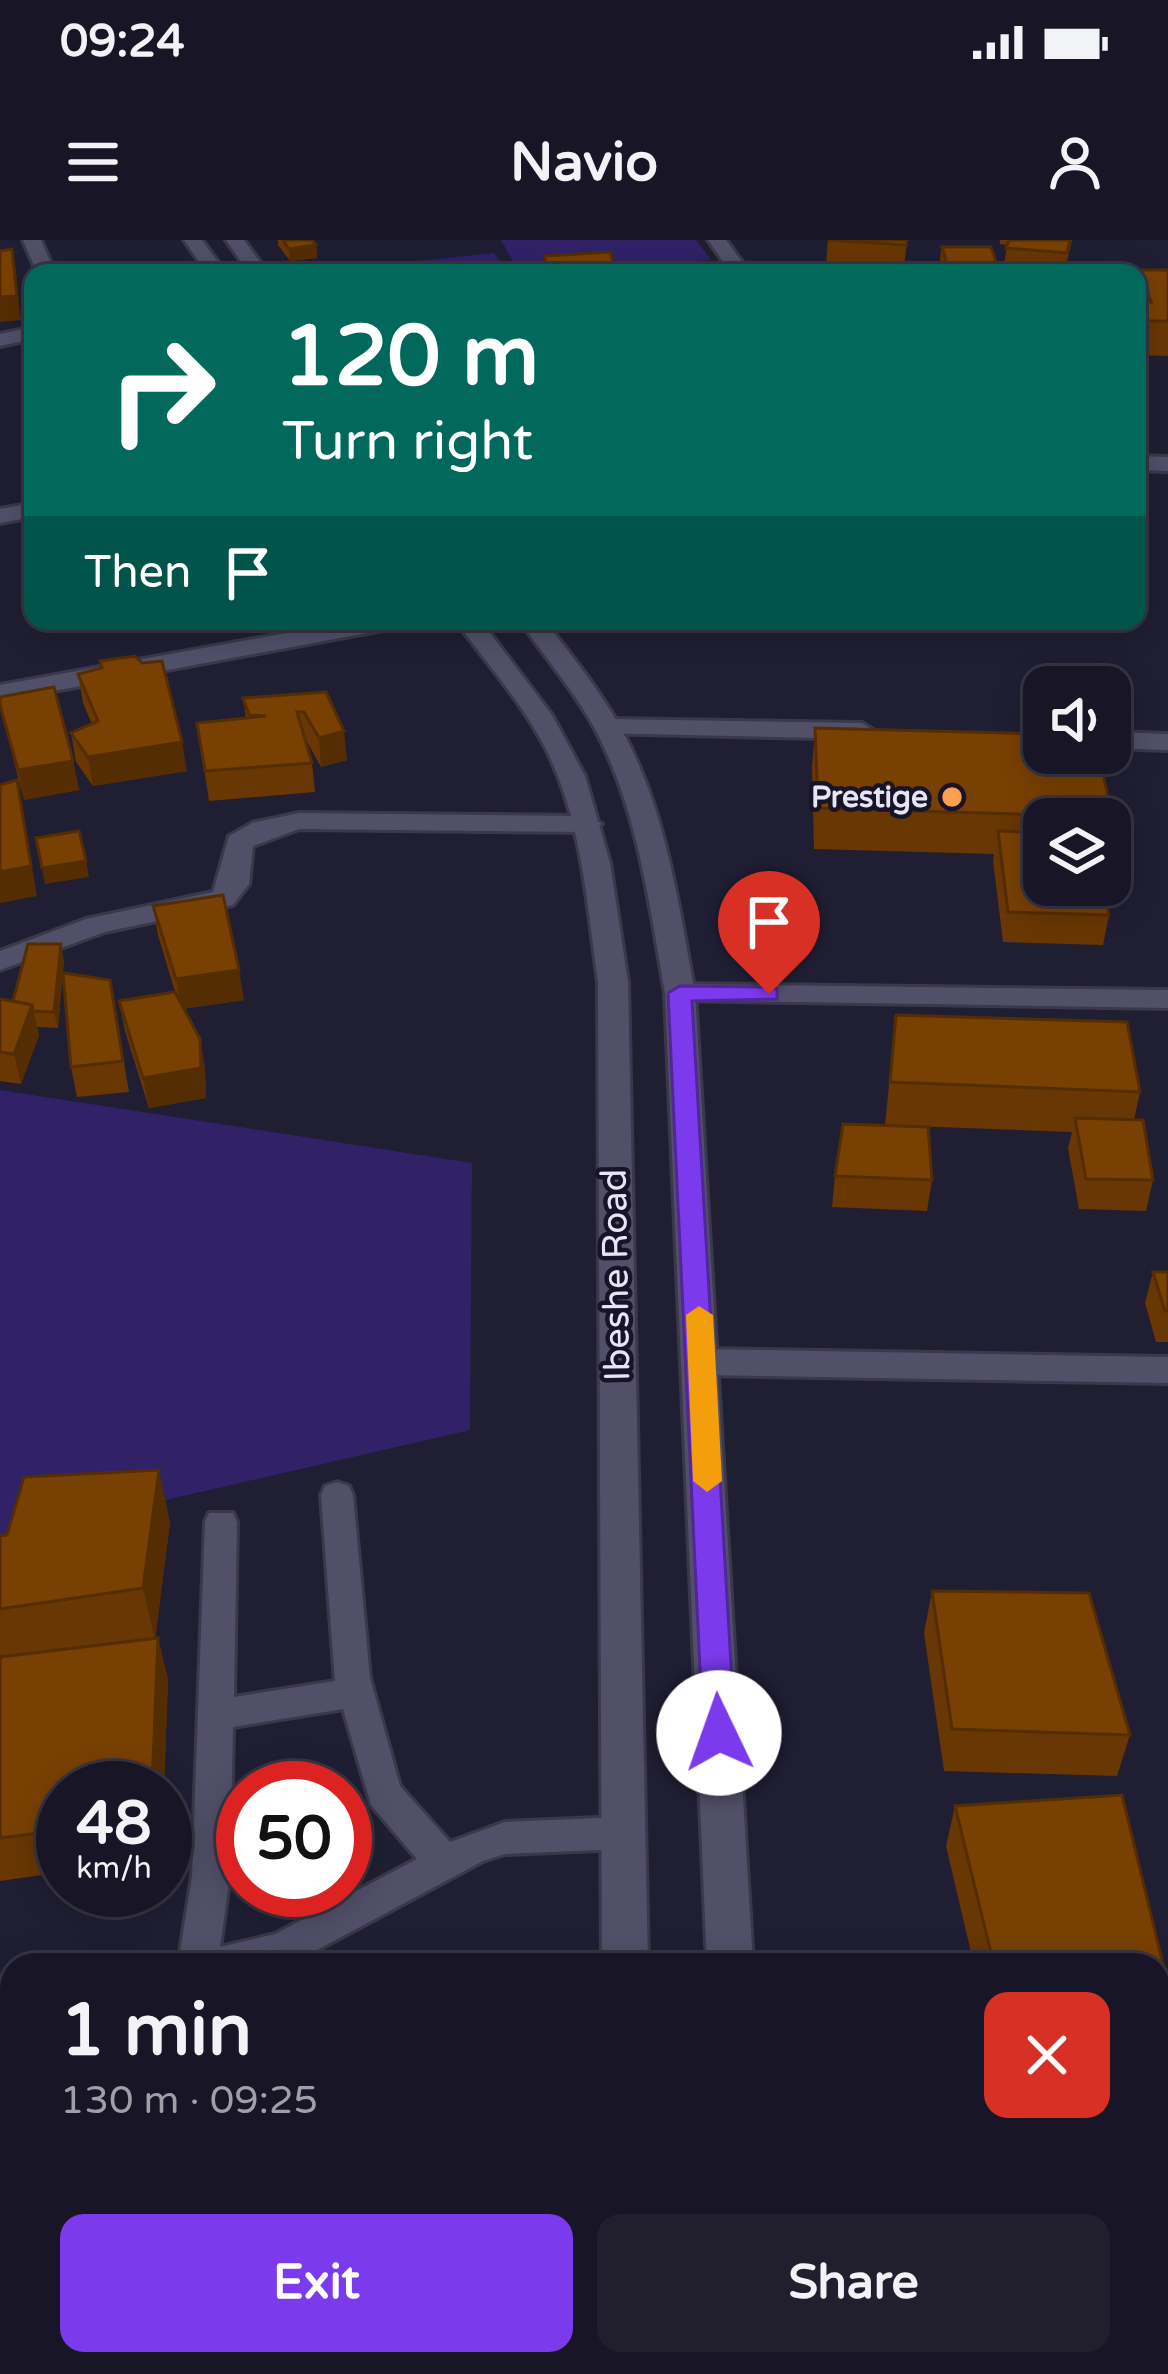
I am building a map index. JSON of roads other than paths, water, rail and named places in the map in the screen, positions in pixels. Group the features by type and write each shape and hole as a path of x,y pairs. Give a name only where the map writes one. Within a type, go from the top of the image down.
{"main road":[{"path":"717,240 735,264"},
{"path":"0,693 345,630"},
{"name":"Ibeshe Road","path":"475,630 525,694 561,753 588,824 613,982 625,1953"},
{"path":"538,630 608,727 632,783 658,876 680,993 729,1953"},
{"path":"608,727 885,732"},
{"path":"1131,741 1168,742"},
{"path":"0,962 97,925 223,898 234,884 239,842 262,829 299,820 588,824"},
{"path":"680,993 1168,999"},
{"path":"702,1362 1168,1370"}],"lane":[{"path":"338,1496 356,1692 385,1794 442,1861"},
{"path":"200,1953 211,1876 221,1522"},
{"path":"215,1715 356,1692"},
{"path":"270,1953 415,1881 442,1861 505,1838 623,1833"}],"place":[{"name":"Prestige","path":"952,797"}]}
